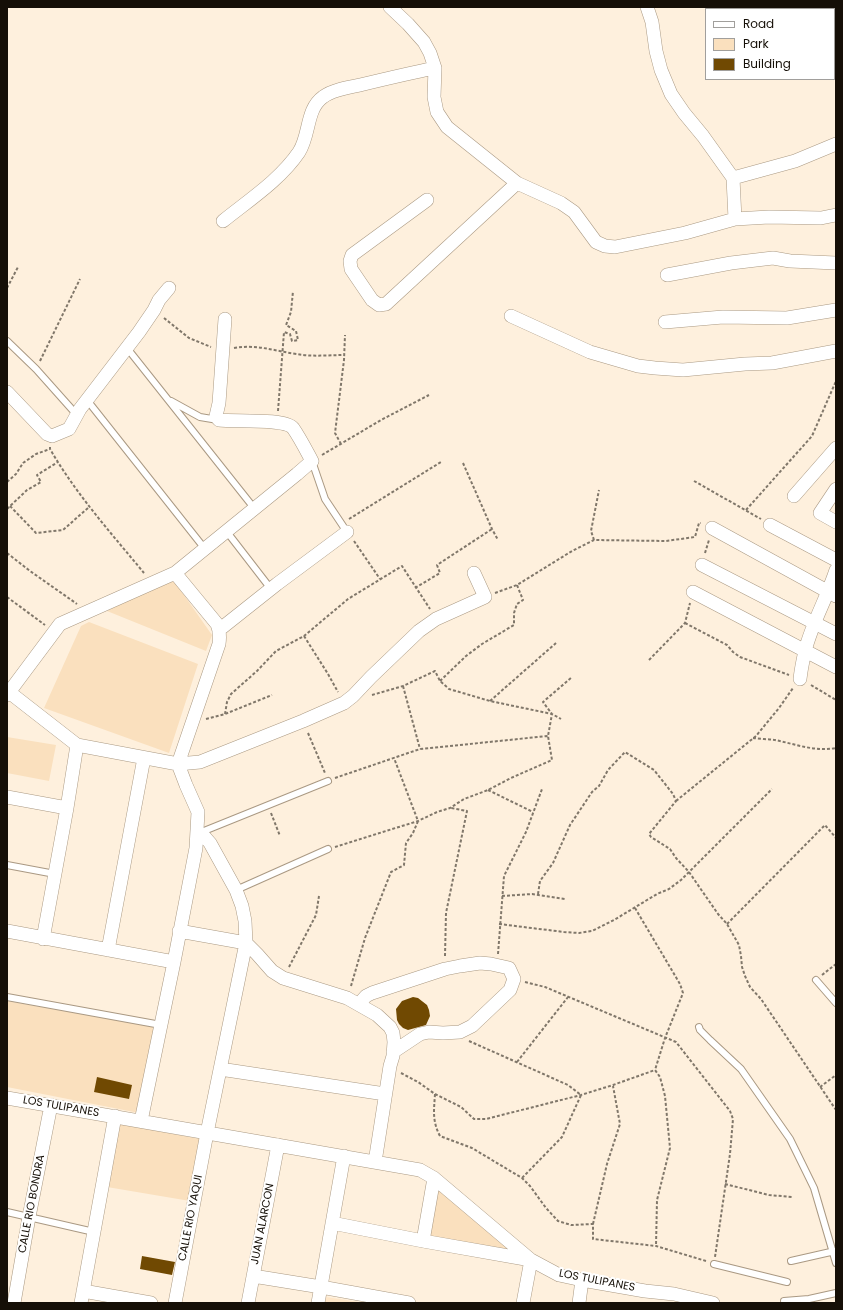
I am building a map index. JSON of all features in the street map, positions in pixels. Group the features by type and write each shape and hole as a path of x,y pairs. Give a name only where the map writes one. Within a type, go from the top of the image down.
{"street":[{"path":"390,7 424,42 430,53 435,68 434,97 437,112 447,127 517,184 561,203 574,212 596,242 605,246 615,247 685,233 735,219 769,217 821,218 836,215"},
{"path":"648,7 661,70 671,94 733,178 735,219"},
{"path":"223,222 286,169 300,150 308,129 311,114 316,104 323,97 339,90 435,68"},
{"path":"733,178 796,161 836,144"},
{"path":"427,200 352,255 350,262 351,269 372,300 379,305 386,304 517,184"},
{"path":"667,275 731,263 773,258 790,261 836,263"},
{"path":"7,392 47,434 52,436 69,429 87,400 127,348 154,310 159,300 169,288"},
{"path":"665,322 723,317 786,318 836,310"},
{"path":"511,316 590,352 638,366 655,368 683,370 772,363 836,351"},
{"path":"225,319 216,416 219,420 277,422 286,424 292,427 312,461 175,573 60,624 8,694 76,745 178,764 200,762 344,703 419,631 436,619 485,597 474,573"},
{"path":"794,496 836,448"},
{"path":"836,489 820,513 836,522"},
{"path":"770,525 836,560"},
{"path":"219,630 344,528"},
{"path":"712,528 832,594"},
{"path":"702,565 836,634"},
{"path":"800,679 805,651 815,622 832,594 836,570"},
{"path":"141,1121 174,962 198,833 198,812 178,764 219,644 219,630 216,624 175,573"},
{"path":"693,592 836,667"},
{"path":"43,939 67,808 76,745"},
{"path":"108,950 144,758"},
{"path":"7,797 67,808"},
{"name":"CALLE RIO YAQUI","path":"175,1303 207,1132 246,943 246,922 236,890 210,843 203,835 198,833"},
{"path":"7,931 43,939 174,962"},
{"path":"179,931 246,943 272,971 283,978 347,998 383,1020 390,1027 393,1033 393,1052 375,1162"},
{"path":"359,1004 366,996 372,993 445,969 480,963 510,968 514,980 510,990 472,1026 460,1032 429,1032 420,1034 393,1052"},
{"path":"220,1069 385,1094"},
{"name":"LOS TULIPANES","path":"7,1098 420,1170 434,1178 531,1260 559,1275 644,1297 674,1294 709,1302"},
{"name":"CALLE RIO BONDRA","path":"14,1303 51,1106"},
{"path":"115,1116 82,1297 151,1303"},
{"name":"JUAN ALARCON","path":"248,1303 278,1145"},
{"path":"318,1303 344,1156"},
{"path":"423,1241 434,1178"},
{"path":"332,1223 531,1260 523,1303"},
{"path":"253,1276 409,1303"},
{"path":"578,1303 582,1280"}],"lane":[{"path":"7,341 36,369 77,415"},
{"path":"127,348 254,508"},
{"path":"87,400 205,549"},
{"path":"168,400 200,417 219,420"},
{"path":"312,461 325,499 344,528"},
{"path":"227,532 271,589"},
{"path":"198,833 328,781"},
{"path":"236,890 328,850"},
{"path":"7,865 55,874"},
{"path":"816,980 836,1003"},
{"path":"7,997 161,1025"},
{"path":"699,1027 710,1040 741,1070 790,1139 814,1188 834,1251 836,1263"},
{"path":"7,1212 94,1232"},
{"path":"791,1261 834,1251"},
{"path":"714,1264 787,1282"},
{"path":"784,1301 809,1299 836,1293"}],"path":[{"path":"7,288 18,267"},
{"path":"36,369 80,279"},
{"path":"277,422 284,332 290,334 292,341 298,340 296,331 286,325 291,312 294,292"},
{"path":"154,310 189,338 222,350 254,346 297,354 344,355"},
{"path":"341,444 335,433 345,335"},
{"path":"746,510 812,436 836,381"},
{"path":"312,461 380,420 429,395"},
{"path":"52,436 50,449 58,462 89,507 152,583"},
{"path":"7,482 16,474 24,463 36,454 50,449"},
{"path":"7,509 27,490 40,482 36,475 58,462"},
{"path":"380,579 344,528 441,462"},
{"path":"463,462 498,540"},
{"path":"694,481 770,525"},
{"path":"594,540 591,531 598,490"},
{"path":"10,506 36,534 63,530 89,507"},
{"path":"485,597 517,585 572,551 594,540 666,541 695,537 699,524 702,522 712,528"},
{"path":"415,588 440,573 437,565 492,529"},
{"path":"7,553 87,612"},
{"path":"225,714 227,702 231,694 257,671 276,650 304,636 348,600 402,566 436,619"},
{"path":"440,681 466,656 482,644 514,625 514,613 517,604 523,600 517,585"},
{"path":"7,597 54,632"},
{"path":"685,623 727,645 740,657 800,679 836,700"},
{"path":"304,636 344,703"},
{"path":"490,701 556,643"},
{"path":"366,697 404,686 436,671 440,681 449,689 490,701 552,714 561,718"},
{"path":"328,850 418,821 450,808 464,799 488,790 552,760 548,736 552,714 543,702 571,678"},
{"path":"800,679 779,708 753,738 676,801 649,834 651,837 670,849 689,872 718,914 727,924 739,945 742,967 750,987 761,999 836,1110"},
{"path":"404,686 420,749"},
{"path":"192,723 225,714 272,695"},
{"path":"303,721 328,781 420,749 548,736"},
{"path":"753,738 774,740 803,747 826,750 836,748"},
{"path":"538,894 540,881 553,862 570,824 592,792 599,786 608,770 625,752 654,770 673,794 676,801"},
{"path":"347,998 365,938 391,872 404,865 406,843 413,833 418,821 394,758"},
{"path":"499,924 579,933 592,931 635,908 657,894 669,890 772,789"},
{"path":"488,790 533,812"},
{"path":"497,965 499,924 504,876 526,832 542,790"},
{"path":"268,805 280,836"},
{"path":"445,969 446,913 467,812 450,808"},
{"path":"727,924 825,826 836,838"},
{"path":"502,896 538,894 565,899"},
{"path":"283,978 316,915 320,896"},
{"path":"635,908 680,984 683,994 665,1038 655,1070"},
{"path":"816,980 836,964"},
{"path":"514,980 544,987 676,1042 730,1111 733,1119 730,1154 724,1184 714,1264 656,1246 593,1239 593,1224 607,1164 620,1124 613,1086"},
{"path":"517,1062 568,997"},
{"path":"448,1033 478,1044 568,1085 581,1095"},
{"path":"390,1066 418,1082 435,1094 461,1107 474,1119 486,1119 581,1095 613,1086 655,1070"},
{"path":"655,1070 660,1076 665,1096 670,1148 657,1200 656,1246"},
{"path":"820,1086 836,1075"},
{"path":"435,1094 435,1126 440,1136 472,1148 522,1178 558,1221 571,1225 593,1224"},
{"path":"522,1178 562,1137 581,1095"},
{"path":"724,1184 769,1195 793,1197"}],"shaded area":[{"path":"326,1297 366,1303 325,1303"}],"green space":[{"path":"172,578 212,635 206,651 107,611"},
{"path":"89,622 198,664 169,753 44,708 81,626"},
{"path":"7,737 56,745 49,781 7,773"},
{"path":"7,1001 154,1027 139,1113 7,1087"},
{"path":"116,1123 200,1139 190,1201 107,1187"},
{"path":"436,1186 517,1253 426,1236"}],"building":[{"path":"413,997 418,998 427,1005 430,1016 426,1025 408,1030 399,1024 396,1009 402,1001"},
{"path":"97,1077 132,1085 129,1099 94,1092"},
{"path":"142,1256 175,1262 172,1275 140,1269"}]}
